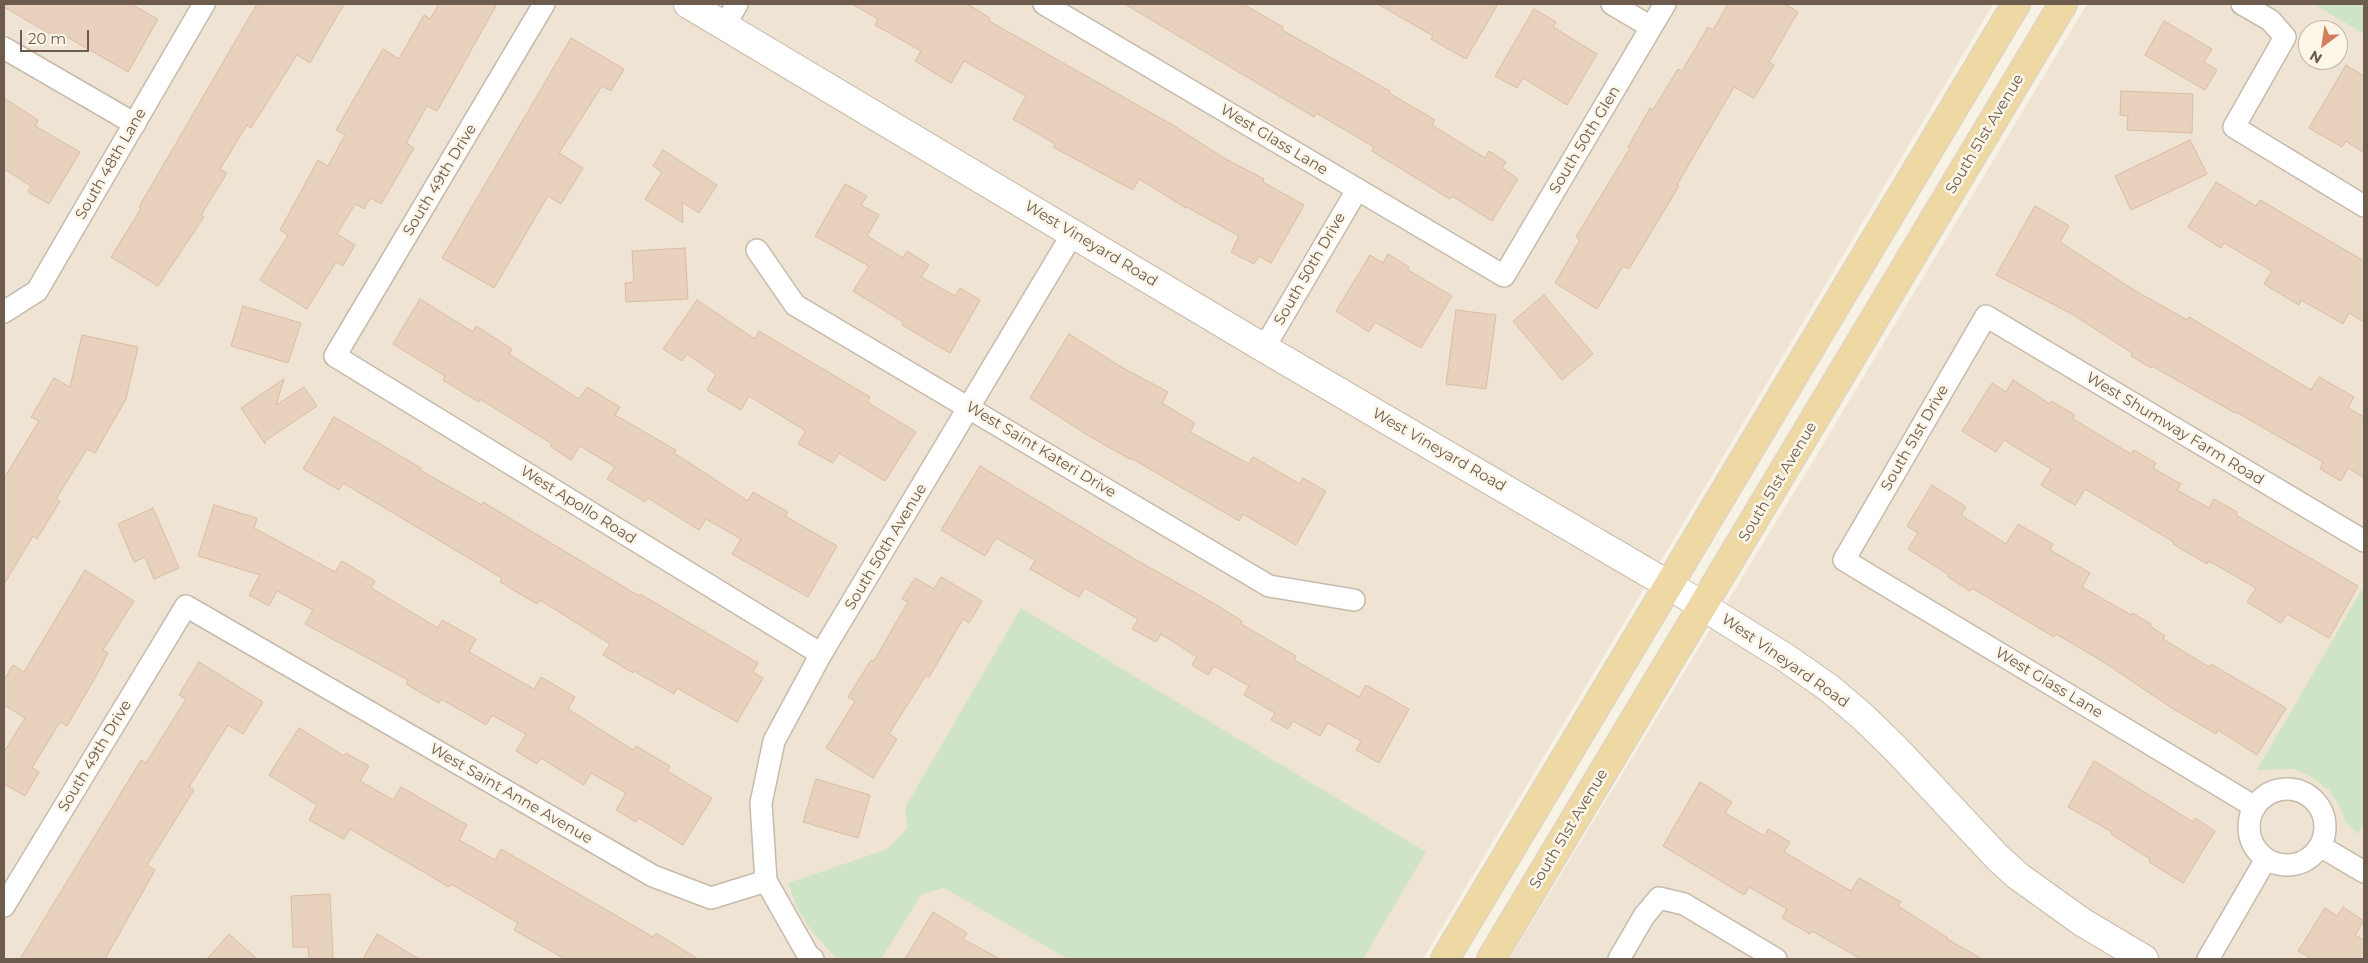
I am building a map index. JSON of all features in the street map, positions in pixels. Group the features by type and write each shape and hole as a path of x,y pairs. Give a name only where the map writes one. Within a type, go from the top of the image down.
{"main road":[{"path":"1445,959 2016,4"},
{"name":"South 51st Avenue","path":"1491,959 2063,4"}],"street":[{"name":"South 48th Lane","path":"4,312 37,291 204,4"},
{"name":"South 49th Drive","path":"335,356 544,4"},
{"name":"West Vineyard Road","path":"688,4 731,15 1073,233 1264,348 1704,606 1829,688 1862,716 1896,749 1970,829 2018,876 2082,922 2144,959"},
{"name":"West Glass Lane","path":"1044,4 1504,276"},
{"path":"1612,4 1651,27"},
{"name":"South 50th Glen","path":"1504,276 1665,4"},
{"path":"2242,4 2270,20 2285,37 2234,127 2364,206"},
{"path":"4,48 135,124"},
{"name":"South 50th Drive","path":"1264,348 1357,190"},
{"name":"South 50th Avenue","path":"766,881 761,803 774,741 822,654 1073,233"},
{"name":"West Saint Kateri Drive","path":"757,250 795,305 1269,586 1354,600"},
{"name":"West Shumway Farm Road","path":"1986,316 2364,541"},
{"name":"South 51st Drive","path":"1844,560 1986,316"},
{"name":"West Apollo Road","path":"335,356 822,654"},
{"name":"West Glass Lane","path":"1844,560 2255,807"},
{"name":"South 49th Drive","path":"4,906 186,606"},
{"name":"West Saint Anne Avenue","path":"186,606 653,876 711,898 766,881"},
{"path":"2288,789 2301,791 2312,798 2321,808 2325,821 2325,834 2320,846 2312,856 2302,862 2290,865 2278,864 2266,859 2255,846 2249,829 2250,818 2255,807 2263,797 2275,791 2288,789"},
{"path":"2320,846 2364,872"},
{"path":"2208,959 2266,859"},
{"path":"766,881 808,955 813,959"},
{"path":"1619,959 1644,916 1659,898 1684,904 1776,959"}],"shaded area":[{"path":"4,4 1993,4 1423,959 4,959"},
{"path":"2087,4 2313,4 2340,20 2298,20 2298,70 2348,70 2348,25 2364,34 2364,959 1509,959 1809,468"}],"green space":[{"path":"2313,4 2364,4 2364,34 2348,25 2348,20 2340,20"},
{"path":"2364,586 2364,824 2358,834 2346,823 2339,805 2329,790 2310,776 2295,769 2257,770"},
{"path":"1021,608 1426,852 1363,959 1068,959 944,888 922,894 881,959 838,959 835,957 813,933 796,906 788,883 888,849 907,828 905,808"}],"building":[{"path":"4,4 131,4 158,19 128,72 67,37 64,42 4,7"},
{"path":"257,4 344,4 310,63 297,55 251,128 247,125 220,169 227,173 201,215 204,217 158,286 111,257 141,209 139,207"},
{"path":"439,4 497,4 437,111 427,106 406,143 414,148 381,204 370,198 364,209 355,204 337,234 355,245 343,266 336,262 307,309 260,280 288,235 280,230 318,160 328,166 345,135 336,130 383,49 399,59 424,15 430,19"},
{"path":"852,4 967,4 990,18 989,21 1171,124 1224,158 1264,179 1263,182 1304,205 1271,263 1259,256 1254,264 1231,252 1239,236 1186,208 1139,179 1133,190 1053,147 1055,144 1013,119 1026,96 964,61 951,83 915,61 921,51 875,25 878,19"},
{"path":"1125,4 1243,4 1283,27 1282,30 1390,91 1389,93 1435,120 1432,125 1485,158 1489,151 1506,162 1502,168 1518,179 1492,221 1452,196 1450,199 1372,151 1374,147 1316,113 1314,117"},
{"path":"1378,4 1498,4 1466,59 1431,39 1433,36"},
{"path":"1728,4 1785,4 1798,12 1769,62 1774,65 1754,98 1734,87 1677,185 1679,186 1629,269 1623,266 1597,309 1555,283 1580,240 1576,237 1630,148 1628,147 1650,108 1653,110 1678,69 1682,71 1708,27 1713,30"},
{"path":"1534,9 1556,22 1553,27 1597,54 1567,105 1523,78 1517,88 1495,76"},
{"path":"2164,21 2212,49 2204,62 2217,70 2205,90 2145,55"},
{"path":"571,38 624,69 611,91 602,86 559,153 583,168 561,204 548,196 494,288 442,258"},
{"path":"2348,66 2364,76 2364,153 2346,141 2342,147 2309,128 2343,70 2348,70"},
{"path":"2121,91 2193,94 2192,133 2127,130 2128,116 2120,115"},
{"path":"4,98 38,120 35,126 80,152 49,204 28,192 31,186 4,169"},
{"path":"2190,140 2207,174 2131,210 2115,176"},
{"path":"663,150 717,185 699,213 682,202 683,223 645,199 662,172 653,166"},
{"path":"2216,182 2256,206 2260,200 2364,261 2364,322 2349,313 2343,324 2301,300 2299,305 2264,284 2272,271 2224,243 2221,248 2188,227"},
{"path":"845,184 867,196 861,205 879,215 867,236 903,258 907,251 929,265 921,277 955,296 960,288 980,300 950,353 902,325 903,322 853,291 869,266 815,236"},
{"path":"2035,206 2069,226 2060,242 2134,290 2187,320 2189,317 2311,390 2319,377 2354,397 2348,408 2364,417 2364,478 2348,468 2341,481 2320,469 2323,462 2152,366 2151,368 2131,356 2132,353 2072,314 1996,275"},
{"path":"685,248 688,299 626,302 625,283 634,282 632,251"},
{"path":"1388,254 1409,267 1408,270 1452,296 1421,348 1375,322 1369,332 1336,311 1370,255 1383,263"},
{"path":"1544,295 1593,354 1562,380 1513,321"},
{"path":"420,299 473,332 476,326 512,349 509,354 579,399 587,387 620,407 615,415 676,450 674,453 748,501 753,492 788,512 785,516 837,546 808,597 732,554 741,539 706,519 699,530 648,498 645,502 607,479 615,467 580,446 571,460 550,446 552,444 480,399 479,402 443,380 445,376 393,344"},
{"path":"697,300 755,339 759,331 870,397 867,402 916,432 885,481 839,453 833,463 798,444 806,431 749,396 741,410 707,390 716,374 687,354 682,361 663,349"},
{"path":"243,306 301,323 288,363 231,346"},
{"path":"1456,310 1496,315 1486,389 1446,384"},
{"path":"1069,334 1123,368 1168,392 1162,403 1195,423 1190,432 1249,464 1253,457 1300,484 1303,478 1326,491 1296,545 1243,514 1239,521 1131,458 1089,436 1030,398"},
{"path":"82,335 138,347 126,399 95,453 87,449 56,499 60,501 37,539 33,536 4,584 4,478 39,421 31,417 54,378 70,387"},
{"path":"284,379 276,405 304,387 317,406 265,441 265,444 241,408"},
{"path":"2013,380 2050,404 2051,401 2075,415 2073,419 2131,454 2134,450 2156,463 2153,468 2181,484 2177,490 2209,508 2214,499 2237,512 2236,515 2358,586 2329,638 2287,614 2281,623 2247,602 2256,588 2209,561 2207,564 2085,489 2075,505 2041,485 2051,469 2004,440 1996,452 1962,431 1992,383 2006,392"},
{"path":"334,417 421,468 420,470 482,505 483,502 639,596 640,594 758,663 753,672 763,678 737,722 677,688 674,694 634,671 633,673 603,655 610,644 540,600 537,604 500,582 502,578 343,483 339,490 303,469"},
{"path":"980,466 1138,561 1215,604 1242,621 1241,624 1296,656 1294,660 1359,697 1366,685 1409,709 1379,763 1356,750 1361,741 1328,723 1320,736 1293,721 1288,729 1271,720 1275,713 1244,695 1249,686 1214,666 1208,675 1192,665 1197,657 1161,634 1156,642 1132,629 1138,619 1085,588 1079,597 1030,569 1035,560 996,538 985,556 941,530"},
{"path":"1932,485 1966,507 1961,515 2006,544 2018,524 2053,544 2050,550 2090,573 2082,587 2131,615 2132,613 2151,624 2150,626 2165,636 2163,639 2209,667 2211,664 2286,708 2257,755 2218,730 2216,734 2172,708 2102,661 2056,634 2054,637 1972,588 1970,591 1908,549 1918,533 1907,526"},
{"path":"214,505 257,518 254,528 335,572 342,561 375,581 371,588 438,628 442,620 476,639 469,652 534,689 541,677 575,697 568,709 633,750 636,746 670,766 667,771 712,798 683,845 639,818 636,822 616,810 626,793 591,773 584,785 541,758 537,764 516,751 526,734 492,715 486,725 441,699 439,703 406,684 408,680 305,624 313,610 277,591 269,606 249,595 260,575 198,556"},
{"path":"153,508 179,568 154,579 145,557 134,562 118,524"},
{"path":"85,570 134,601 103,650 108,653 67,726 60,722 32,768 39,772 25,796 4,784 4,752 25,718 4,705 4,680 13,665 24,672"},
{"path":"941,577 982,601 969,623 963,619 929,677 926,675 889,734 897,739 873,778 826,748 855,701 848,697 871,660 874,661 908,602 902,599 915,578 934,589"},
{"path":"199,662 263,702 243,734 228,725 189,787 194,790 147,865 155,870 105,959 20,959 141,760 146,763 186,699 179,695"},
{"path":"299,728 344,756 346,753 369,766 360,781 393,800 401,787 467,825 459,840 495,860 501,849 653,937 656,933 698,959 565,959 514,930 518,923 451,884 449,887 350,829 344,839 309,820 317,805 269,775"},
{"path":"2094,761 2193,822 2195,818 2215,831 2183,883 2149,862 2150,859 2111,834 2112,832 2068,807"},
{"path":"816,779 870,795 858,838 803,822"},
{"path":"1700,782 1732,802 1725,813 1765,836 1768,829 1790,842 1784,852 1851,891 1859,878 1901,902 1898,906 1947,939 1982,959 1861,959 1812,931 1810,934 1782,918 1787,909 1749,887 1744,895 1663,846"},
{"path":"330,894 333,959 309,959 308,947 293,947 291,896"},
{"path":"2343,907 2364,921 2355,935 2364,940 2364,959 2312,959 2298,951 2325,908 2337,916"},
{"path":"933,912 967,933 963,939 1000,959 905,959"},
{"path":"229,934 257,959 207,959"},
{"path":"377,934 419,959 363,959"}]}
